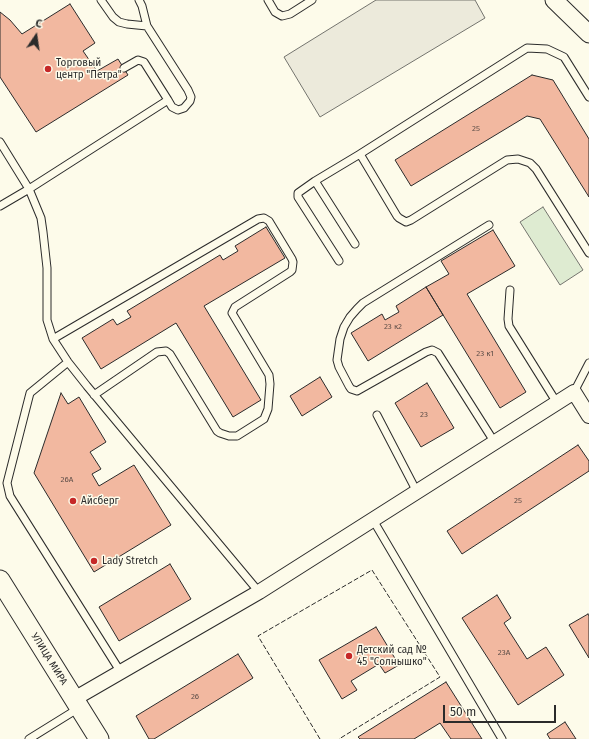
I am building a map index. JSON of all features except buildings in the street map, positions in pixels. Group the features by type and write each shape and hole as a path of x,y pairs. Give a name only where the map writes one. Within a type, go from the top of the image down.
{"main road":[{"name":"УЛИЦА МИРА","path":"0,580 98,739"}],"street":[{"path":"554,0 589,34"},
{"path":"76,703 120,671 259,592 574,392 589,416"}],"lane":[{"path":"101,0 113,17 119,22 147,26"},
{"path":"124,68 138,60 144,62 172,107 181,110 188,105 190,101 190,93 147,26 139,0"},
{"path":"268,0 275,12 282,16 290,14 312,0"},
{"path":"339,261 298,195 298,192 527,48 547,49 564,58 589,97"},
{"path":"0,206 168,100"},
{"path":"0,142 29,189 38,210 43,232 48,290 47,320 53,339 68,362 94,395 259,592"},
{"path":"360,154 397,216 406,222 507,160 518,159 530,163 536,169 589,253"},
{"path":"315,181 356,244"},
{"path":"53,339 258,219 264,218 269,221 292,259 292,270 235,307 232,314 269,375 270,384 268,409 264,419 237,436 229,436 217,431 170,354 166,351 157,352 94,395"},
{"path":"489,225 357,308 344,327 340,339 338,360 339,367 349,386 351,389 357,391 426,352 432,350 438,352 495,443"},
{"path":"510,290 509,326 557,403"},
{"path":"68,362 30,393 7,483 10,496 120,671"},
{"path":"574,392 589,363"},
{"path":"377,414 417,492"},
{"path":"373,520 502,739"},
{"path":"29,739 76,703"}],"green space":[{"path":"543,207 583,270 560,285 520,222"}],"shaded area":[{"path":"376,0 475,0 485,18 320,117 284,57"}],"fence":[{"path":"320,739 258,636 372,570 440,677 339,739"}],"place":[{"name":"Торговый центр \"Петра\"","path":"48,69"},
{"name":"Айсберг","path":"73,501"},
{"name":"Lady Stretch","path":"94,561"},
{"name":"Детский сад № 45 \"Солнышко\"","path":"349,656"}]}
